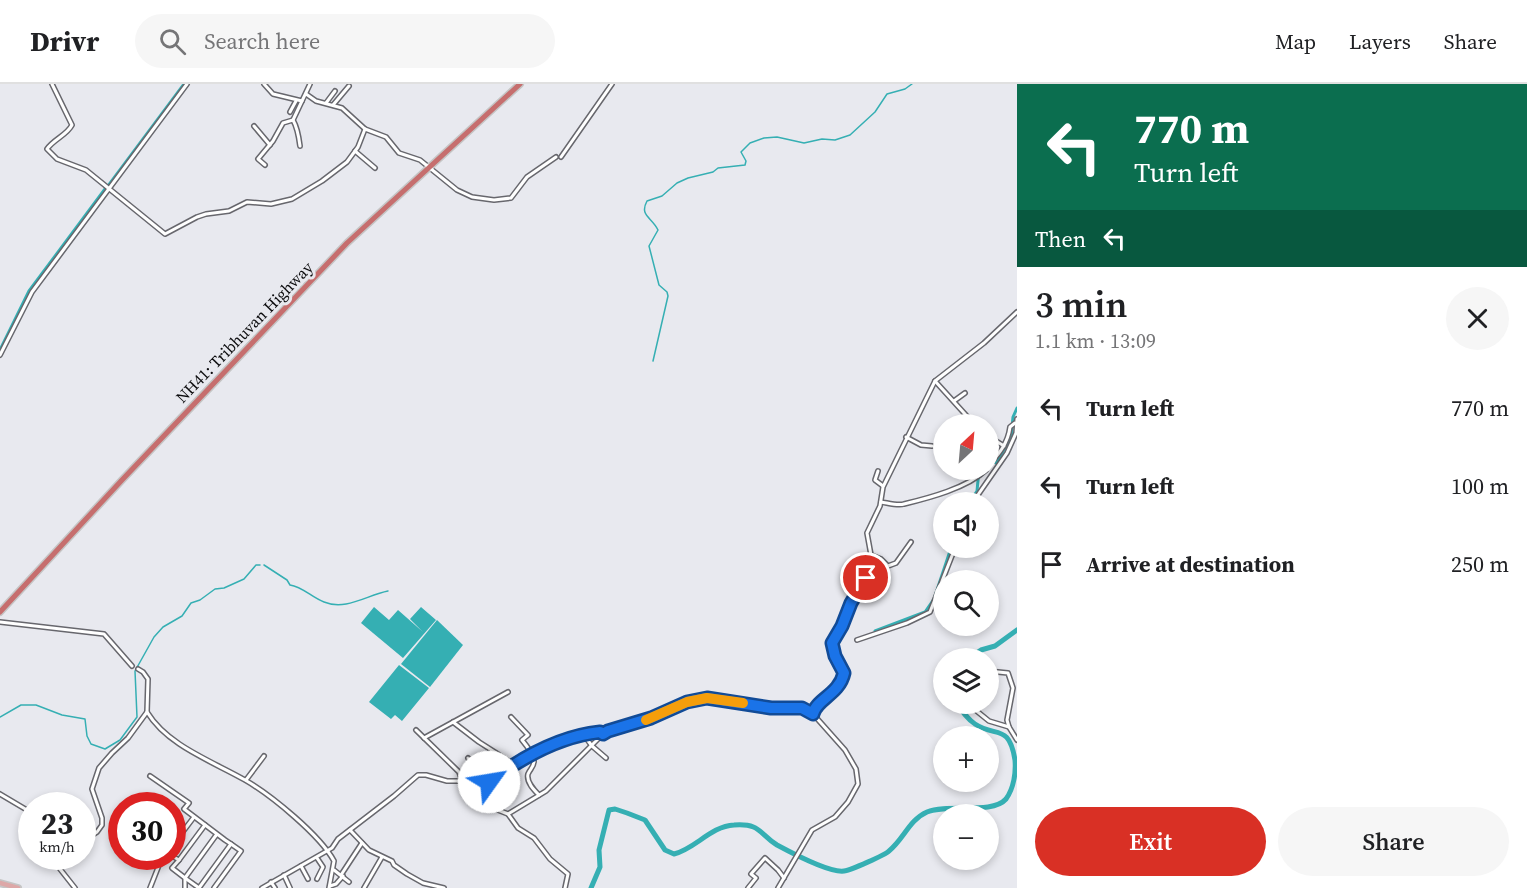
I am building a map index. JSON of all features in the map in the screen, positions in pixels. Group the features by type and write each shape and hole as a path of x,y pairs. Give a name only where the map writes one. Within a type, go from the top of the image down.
{"highway":[{"name":"NH41: Tribhuvan Highway","path":"0,612 347,243 520,84"}],"main road":[{"path":"0,883 18,888"}],"street":[{"path":"52,84 72,125 47,149 53,157 86,170 165,234 206,214 229,211 247,202 271,204 292,199 308,191 348,162 365,129"},
{"path":"0,356 26,301 187,84"},
{"path":"264,84 273,94 302,102"},
{"path":"265,165 258,159 284,123 292,120 309,84"},
{"path":"306,94 316,101 342,108 365,129 386,137 399,153 420,160 457,190 494,200 505,200 512,198 534,171 559,157 612,84"},
{"path":"333,105 350,86"},
{"path":"326,104 335,91"},
{"path":"290,112 296,101"},
{"path":"292,120 300,146"},
{"path":"254,126 270,145"},
{"path":"356,150 375,168"},
{"path":"813,714 816,706 832,694 842,679 844,673 835,656 832,643 866,578 871,555 867,533 881,502 883,486 934,381 984,343 1017,312"},
{"path":"934,381 965,414"},
{"path":"954,401 965,393"},
{"path":"999,452 1008,440 1010,426 1016,421"},
{"path":"980,492 1007,453 1016,433 1016,421"},
{"path":"906,437 921,445 932,446"},
{"path":"999,443 1004,446"},
{"path":"878,471 875,480 883,486"},
{"path":"881,502 904,505 952,490 970,480"},
{"path":"871,555 888,566 896,563 910,542"},
{"path":"857,640 930,612 951,558"},
{"path":"0,622 104,634 132,666"},
{"path":"138,669 148,679 147,712 153,722 172,739 246,780 279,804 328,851 334,861 330,887"},
{"path":"999,672 1008,673 1013,688 1007,720 1017,740"},
{"path":"424,738 508,692"},
{"path":"508,814 509,811 540,796 603,734 651,718 687,702 707,698 771,708 802,708 813,714 845,750 859,777 858,784 835,817 817,826 808,836 778,888"},
{"path":"93,792 99,768 128,738 147,712"},
{"path":"980,714 989,721 1009,727"},
{"path":"511,717 528,735 522,740 532,755 533,768 528,778 532,788 540,796"},
{"path":"453,722 515,765"},
{"path":"416,730 459,772 462,781"},
{"path":"482,786 544,747 583,734 600,732 603,734"},
{"path":"583,734 592,746 606,758"},
{"path":"246,780 264,756"},
{"path":"468,758 484,773 495,792"},
{"path":"262,888 328,851 338,839 418,775 426,775 447,781 462,781 482,786 498,810 508,814 518,828 534,838 550,859 568,874 566,888"},
{"path":"150,777 189,803 184,809 241,851 214,888"},
{"path":"0,794 18,805"},
{"path":"96,801 102,818 102,825 96,833"},
{"path":"186,828 194,817"},
{"path":"186,850 205,825"},
{"path":"350,830 369,850 392,861 394,865 423,883 444,888"},
{"path":"185,888 185,878 218,834"},
{"path":"330,887 336,884 363,843"},
{"path":"175,870 199,888 231,844"},
{"path":"364,888 382,857"},
{"path":"317,858 323,867 317,879"},
{"path":"748,888 756,878 751,874 765,858 784,878"},
{"path":"301,866 308,879"},
{"path":"61,870 75,888"},
{"path":"150,888 157,870"},
{"path":"334,870 349,882"},
{"path":"284,875 290,888"},
{"path":"271,882 275,888"}],"water":[{"path":"374,607 389,620 398,610 423,632 410,619 421,607 436,620 403,658 361,623"},
{"path":"437,620 463,645 430,687 401,664"},
{"path":"399,665 429,688 402,721 395,715 391,719 369,702"}],"waterway":[{"path":"108,186 184,84"},
{"path":"653,361 668,296 659,285 649,246 658,230 645,213 647,201 662,196 677,183 688,178 713,172 718,168 745,165 746,161 741,152 750,143 764,138 777,137 804,143 822,139 835,140 850,135 875,112 887,94 905,89 912,84"},
{"path":"0,350 29,291 105,189"},
{"path":"999,458 1011,438 1013,417 1017,408"},
{"path":"976,492 978,480"},
{"path":"875,631 925,612 934,599 948,558"},
{"path":"0,717 21,705 36,705 62,715 85,719 87,736 91,744 105,749 120,740 137,717 135,671 154,637 163,627 182,616 191,603 200,600 215,589 224,588 244,579 256,565 260,565"},
{"path":"264,565 287,580 290,585 332,604 348,604 388,591"},
{"path":"988,648 995,646 1017,630"},
{"path":"591,888 600,867 599,850 609,810 615,809 645,820 665,850 674,854 689,848 718,829 743,825 759,830 777,845 810,861 829,869 844,871 889,851 911,825 927,812 946,808 991,807 999,804 1009,795 1014,780 1015,760 1012,748 1001,733 975,724 964,714"}],"slow traffic":[{"path":"646,720 687,702 707,698 743,703"}],"route":[{"path":"489,782 544,747 580,735 600,732 603,734 699,699 716,698 782,709 802,708 813,714 816,706 832,694 842,679 844,673 835,656 832,643 837,638 851,603 866,578"}]}
